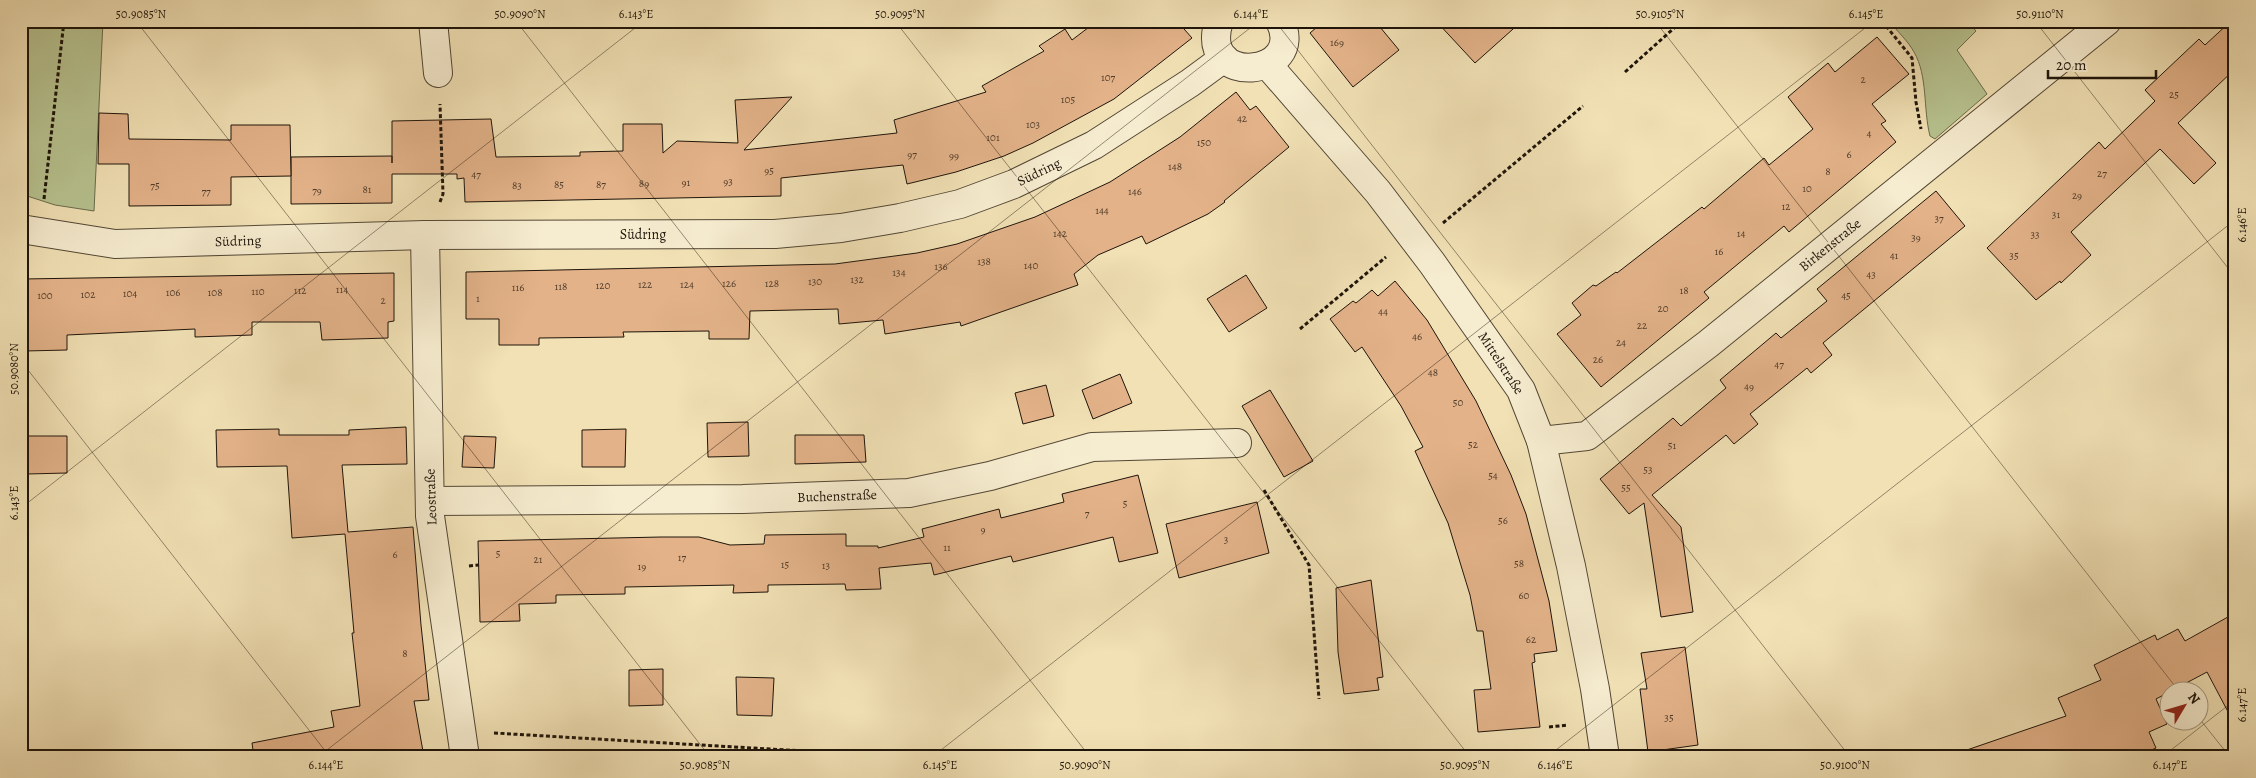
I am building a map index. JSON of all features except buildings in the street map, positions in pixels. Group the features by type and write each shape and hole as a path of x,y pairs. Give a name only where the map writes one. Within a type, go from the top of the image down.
{"street":[{"path":"433,21 438,73"},
{"path":"1219,21 1216,38 1224,58 1237,66 1247,69 1258,68 1276,57 1282,47 1284,36 1280,21"},
{"name":"Birkenstraße","path":"1541,441 1587,436 1708,344 2107,21"},
{"name":"Südring","path":"31,231 115,244 425,235 775,234 841,228 900,218 960,204 1014,184 1094,145 1190,83 1224,58"},
{"name":"Mittelstraße","path":"1267,64 1378,192 1415,240 1520,390 1541,441 1575,585 1595,689 1605,757"},
{"name":"Leostraße","path":"425,235 430,516 463,744"},
{"name":"Buchenstraße","path":"431,501 743,499 909,493 990,476 1092,447 1236,443"}],"path":[{"path":"31,231 64,21"},
{"path":"1625,72 1682,21"},
{"path":"1882,21 1912,58 1916,102 1922,136 1940,157"},
{"path":"425,235 443,194 438,73"},
{"path":"1300,329 1415,240 1582,106"},
{"path":"1264,490 1309,565 1319,699"},
{"path":"463,744 907,757"}],"green space":[{"path":"21,21 103,21 94,211 55,205 21,194"},
{"path":"1889,21 1967,21 1976,31 1957,50 1987,94 1935,139 1930,136 1923,82 1918,61 1909,44"}]}
